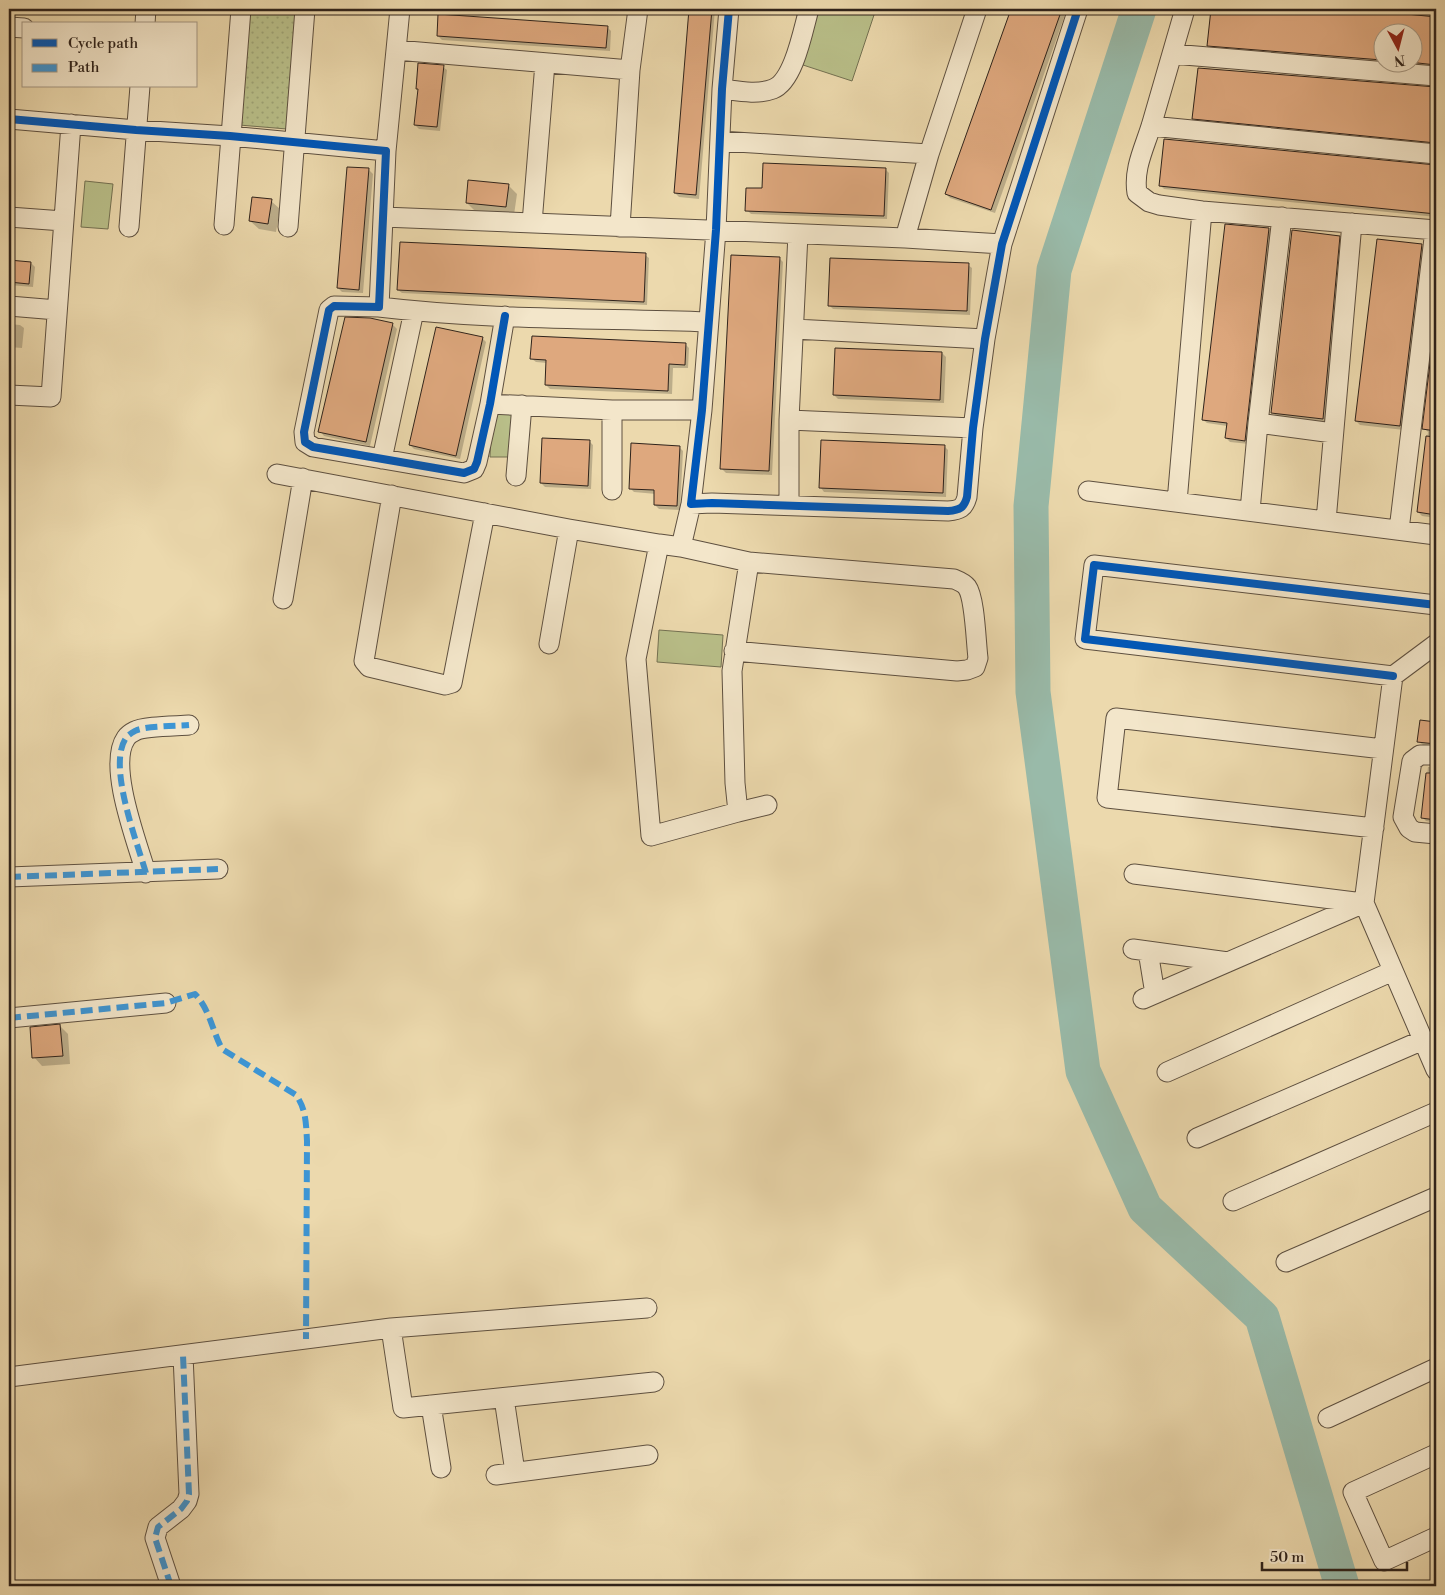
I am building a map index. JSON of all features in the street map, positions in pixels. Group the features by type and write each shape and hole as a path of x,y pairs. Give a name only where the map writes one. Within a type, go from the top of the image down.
{"street":[{"path":"145,22 146,9"},
{"path":"224,225 241,9"},
{"path":"288,228 305,9"},
{"path":"379,307 386,151 400,9"},
{"path":"620,227 630,70 638,9"},
{"path":"681,546 691,504 702,410 716,230 722,89 729,9"},
{"path":"722,89 752,92 773,89 784,82 791,71 809,9"},
{"path":"905,238 977,9"},
{"path":"691,504 789,505 948,511 961,509 967,497 985,339 1002,244 1078,9"},
{"path":"1184,9 1151,126 1136,169 1136,193 1154,203 1202,211 1436,230 1399,530"},
{"path":"9,27 22,28"},
{"path":"396,50 630,70"},
{"path":"1172,54 1436,76"},
{"path":"532,223 545,63"},
{"path":"129,227 140,88"},
{"path":"9,119 230,136 386,151"},
{"path":"9,394 51,397 71,124"},
{"path":"1151,126 1436,154"},
{"path":"720,142 930,154"},
{"path":"1177,502 1202,211"},
{"path":"9,217 63,221"},
{"path":"383,217 905,238 1002,244"},
{"path":"1250,511 1258,423 1282,218"},
{"path":"1326,521 1352,223"},
{"path":"789,505 789,420 798,234"},
{"path":"9,306 57,310"},
{"path":"505,316 490,404 474,468 464,473 313,447 304,442 304,432 329,310 334,306 379,307 505,316 708,322"},
{"path":"382,459 414,311"},
{"path":"794,329 985,339"},
{"path":"490,404 612,410 702,410"},
{"path":"516,476 522,405"},
{"path":"612,410 612,490"},
{"path":"789,420 974,428"},
{"path":"1258,423 1333,433"},
{"path":"276,474 569,529 681,546 749,562 954,579 962,582 970,593 978,658 975,667 958,671 734,651"},
{"path":"283,599 304,478"},
{"path":"1088,491 1436,535"},
{"path":"392,495 364,661 369,667 445,685 452,683 485,513"},
{"path":"549,644 569,529"},
{"path":"659,544 636,659 651,836 767,805"},
{"path":"738,812 735,782 732,671 749,562"},
{"path":"1436,605 1094,565 1085,639 1393,676 1436,644"},
{"path":"1393,676 1364,903 1436,1070"},
{"path":"1374,828 1107,798 1116,718 1383,749"},
{"path":"146,873 121,789 122,748 126,737 137,729 189,725"},
{"path":"1436,755 1420,755 1412,761 1403,817 1409,828 1415,832 1436,834"},
{"path":"9,877 218,869"},
{"path":"1134,874 1364,903"},
{"path":"1229,962 1140,950 1149,997 1364,903"},
{"path":"1167,1072 1393,970"},
{"path":"9,1018 166,1003"},
{"path":"1197,1138 1423,1040"},
{"path":"1234,1201 1436,1112"},
{"path":"1286,1262 1436,1197"},
{"path":"9,1377 391,1328 647,1308"},
{"path":"391,1328 403,1408 654,1382"},
{"path":"171,1586 155,1538 158,1527 181,1509 187,1501 189,1494 184,1355"},
{"path":"1328,1418 1436,1368"},
{"path":"504,1398 515,1472"},
{"path":"431,1406 441,1468"},
{"path":"1436,1454 1353,1492 1384,1561 1436,1537"},
{"path":"496,1475 648,1455"}],"green space":[{"path":"249,9 297,9 287,129 239,125"},
{"path":"818,9 876,9 852,81 800,64"},
{"path":"85,181 113,184 108,229 81,227"},
{"path":"492,413 513,414 511,457 490,457"},
{"path":"659,630 723,635 721,667 657,662"}],"building":[{"path":"689,9 712,9 696,195 674,193"},
{"path":"1011,9 1062,9 991,210 945,194"},
{"path":"1211,9 1357,9 1436,17 1436,65 1422,63 1422,22 1372,22 1372,59 1207,46"},
{"path":"438,14 608,26 606,48 437,36"},
{"path":"418,63 444,65 437,127 414,125 418,89 416,89"},
{"path":"1198,68 1436,87 1436,143 1192,119"},
{"path":"1164,139 1436,165 1436,214 1159,186"},
{"path":"763,163 886,168 884,216 745,211 746,188 762,188"},
{"path":"347,167 369,168 359,290 337,288"},
{"path":"468,180 509,184 506,207 466,203"},
{"path":"252,197 272,199 268,224 249,221"},
{"path":"1225,224 1269,228 1245,441 1225,438 1227,423 1202,420"},
{"path":"1292,230 1340,236 1323,419 1271,413"},
{"path":"1377,239 1422,244 1400,426 1355,421"},
{"path":"400,242 646,253 644,302 397,290"},
{"path":"731,255 780,257 769,471 720,469"},
{"path":"830,258 969,263 967,311 828,306"},
{"path":"9,260 31,262 29,284 9,282"},
{"path":"1436,314 1436,431 1422,429"},
{"path":"345,317 370,318 393,323 366,442 318,432"},
{"path":"436,327 483,337 456,456 409,445"},
{"path":"532,336 686,343 685,365 669,364 668,391 545,385 546,360 530,359"},
{"path":"835,348 942,352 940,400 833,395"},
{"path":"1426,436 1436,437 1436,515 1417,512"},
{"path":"542,438 590,440 588,486 540,483"},
{"path":"821,440 945,445 943,493 819,488"},
{"path":"631,443 680,446 677,506 654,505 654,490 629,489"},
{"path":"1420,720 1436,722 1436,744 1417,742"},
{"path":"1426,773 1436,773 1436,820 1421,818"},
{"path":"60,1024 63,1056 32,1058 30,1027"}],"waterway":[{"path":"1139,9 1054,270 1031,506 1033,692 1083,1071 1145,1208 1262,1317 1342,1586"}],"marked path":[{"path":"146,873 125,804 120,766 121,750 127,737 139,729 189,725"},
{"path":"9,877 218,869"},
{"path":"9,1018 166,1003 195,994 207,1013 222,1049 296,1095 304,1111 307,1141 306,1339"},
{"path":"171,1586 155,1538 158,1527 181,1509 187,1501 189,1494 183,1355"}],"cycle path":[{"path":"729,9 722,89 716,230 702,410 691,504 712,503 948,511 961,508 967,497 973,428 985,339 1002,244 1078,9"},
{"path":"9,119 230,136 386,151 379,307 334,306 329,310 304,432 305,442 313,447 464,473 474,469 490,404 505,316"},
{"path":"1393,676 1085,639 1094,565 1436,605"}]}
